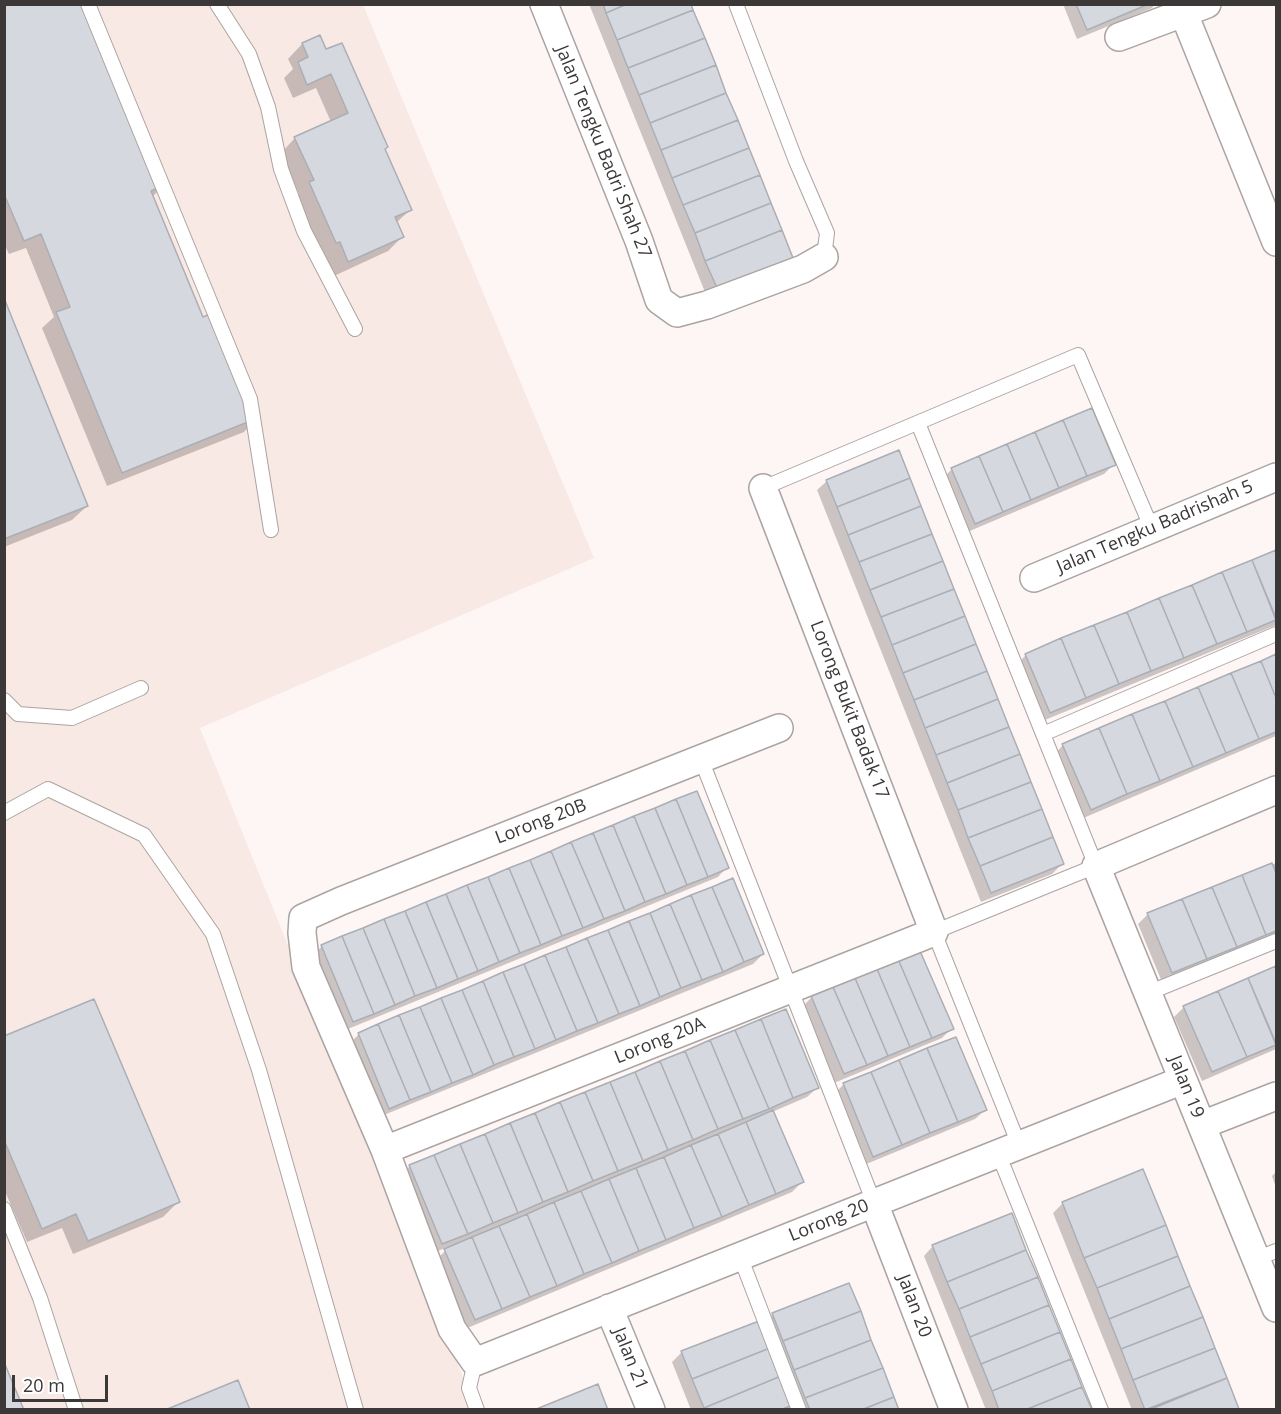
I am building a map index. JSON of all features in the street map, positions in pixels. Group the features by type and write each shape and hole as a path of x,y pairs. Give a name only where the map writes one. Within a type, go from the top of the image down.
{"street":[{"name":"Jalan Tengku Badri Shah 27","path":"544,4 639,241 659,300 677,313 707,305 804,269 824,257"},
{"path":"1119,37 1190,8 1276,242"},
{"name":"Jalan Tengku Badrishah 5","path":"1034,578 1276,477"},
{"name":"Lorong Bukit Badak 17","path":"763,488 934,932"},
{"name":"Lorong 20B","path":"385,1150 306,967 302,933 303,918 352,896 779,728"},
{"path":"1096,866 1276,790"},
{"name":"Jalan 19","path":"1096,866 1202,1125 1266,1255 1276,1308"},
{"name":"Lorong 20A","path":"385,1150 934,932"},
{"name":"Lorong 20","path":"475,1362 1183,1080"},
{"path":"1202,1125 1276,1096"},
{"path":"385,1150 452,1329 475,1362"},
{"name":"Jalan 20","path":"874,1203 954,1410"},
{"name":"Jalan 21","path":"609,1308 651,1410"}],"lane":[{"path":"88,4 250,399 271,530"},
{"path":"217,4 249,54 268,107 281,170 304,231 355,329"},
{"path":"736,4 796,161 827,233 824,257"},
{"path":"763,488 1078,355 1152,529"},
{"path":"918,423 1096,866 934,932 1008,1150 1101,1410"},
{"path":"1043,734 1276,634"},
{"path":"4,700 18,714 72,718 141,688"},
{"path":"701,759 874,1203"},
{"path":"4,813 48,789 144,835 213,934 259,1070 356,1410"},
{"path":"1148,993 1276,940"},
{"path":"4,1209 40,1298 76,1410"},
{"path":"740,1256 799,1410"},
{"path":"475,1362 469,1388 477,1410"}],"shaded area":[{"path":"5,5 363,5 594,558 200,728 476,1409 5,1410"}],"building":[{"path":"4,4 94,4 167,184 151,191 203,317 217,311 260,417 122,473 56,312 70,307 41,234 24,241 4,194"},
{"path":"603,4 627,4 606,13"},
{"path":"627,4 691,4 693,10 617,40 606,13"},
{"path":"1076,4 1149,4 1087,30"},
{"path":"693,10 705,38 628,68 617,40"},
{"path":"320,35 326,49 342,43 388,147 385,149 412,210 395,217 404,237 348,262 340,242 336,243 309,182 314,180 294,137 348,113 331,74 307,85 298,62 308,57 302,43"},
{"path":"705,38 716,65 639,95 628,68"},
{"path":"716,65 726,93 650,123 639,95"},
{"path":"726,93 738,120 661,150 650,123"},
{"path":"738,120 749,148 672,178 661,150"},
{"path":"749,148 760,175 683,205 672,178"},
{"path":"760,175 771,203 695,233 683,205"},
{"path":"771,203 782,230 705,261 695,233"},
{"path":"782,230 793,258 717,288 705,261"},
{"path":"4,298 88,506 4,539"},
{"path":"1092,408 1116,465 1087,476 1063,420"},
{"path":"1063,420 1087,476 1059,488 1035,432"},
{"path":"1035,432 1059,488 1031,500 1007,444"},
{"path":"1007,444 1031,500 1003,512 979,456"},
{"path":"899,450 910,478 837,507 826,480"},
{"path":"979,456 1003,512 975,524 951,468"},
{"path":"910,478 921,506 848,535 837,507"},
{"path":"921,506 932,534 859,562 848,535"},
{"path":"932,534 943,561 870,590 859,562"},
{"path":"1276,550 1276,618 1252,560"},
{"path":"1252,560 1276,620 1247,632 1222,572"},
{"path":"943,561 954,589 881,617 870,590"},
{"path":"1222,572 1247,632 1217,644 1192,585"},
{"path":"1192,585 1217,644 1184,658 1159,598"},
{"path":"954,589 965,616 892,645 881,617"},
{"path":"1159,598 1184,658 1151,671 1127,612"},
{"path":"1127,612 1151,671 1119,684 1094,625"},
{"path":"965,616 976,644 903,673 892,645"},
{"path":"1094,625 1119,684 1086,698 1061,638"},
{"path":"1061,638 1086,698 1050,713 1025,654"},
{"path":"976,644 987,671 914,700 903,673"},
{"path":"1276,654 1276,698 1261,661"},
{"path":"1261,661 1276,698 1276,732 1259,739 1231,673"},
{"path":"987,671 998,699 925,728 914,700"},
{"path":"1231,673 1259,739 1226,753 1198,687"},
{"path":"1198,687 1226,753 1193,767 1165,701"},
{"path":"998,699 1009,727 936,755 925,728"},
{"path":"1165,701 1193,767 1160,781 1132,714"},
{"path":"1132,714 1160,781 1127,794 1099,728"},
{"path":"1009,727 1020,754 947,783 936,755"},
{"path":"1099,728 1127,794 1091,810 1062,744"},
{"path":"1020,754 1031,782 958,810 947,783"},
{"path":"1031,782 1042,809 968,838 958,810"},
{"path":"697,791 729,868 708,877 676,799"},
{"path":"676,799 708,877 687,885 655,808"},
{"path":"655,808 687,885 666,894 634,816"},
{"path":"1042,809 1053,837 980,866 968,838"},
{"path":"634,816 666,894 645,902 613,825"},
{"path":"613,825 645,902 625,911 593,833"},
{"path":"593,833 625,911 604,919 571,842"},
{"path":"1053,837 1064,864 991,893 980,866"},
{"path":"571,842 604,919 583,928 551,851"},
{"path":"551,851 583,928 562,936 530,860"},
{"path":"530,860 562,936 541,945 509,868"},
{"path":"1272,863 1276,873 1276,931 1266,935 1242,875"},
{"path":"509,868 541,945 520,953 488,877"},
{"path":"1242,875 1266,935 1237,947 1212,887"},
{"path":"488,877 520,953 499,962 467,885"},
{"path":"733,878 764,954 744,962 712,887"},
{"path":"467,885 499,962 478,971 446,894"},
{"path":"712,887 744,962 723,972 691,895"},
{"path":"1212,887 1237,947 1207,959 1182,899"},
{"path":"446,894 478,971 458,979 426,902"},
{"path":"691,895 723,972 702,980 670,904"},
{"path":"1182,899 1207,959 1172,973 1147,913"},
{"path":"426,902 458,979 437,988 405,911"},
{"path":"670,904 702,980 681,988 650,913"},
{"path":"405,911 437,988 415,996 384,919"},
{"path":"650,913 681,988 660,997 629,921"},
{"path":"384,919 415,996 395,1005 363,928"},
{"path":"629,921 660,997 640,1006 608,930"},
{"path":"363,928 395,1005 374,1014 342,936"},
{"path":"608,930 640,1006 619,1014 587,938"},
{"path":"342,936 374,1014 353,1022 321,945"},
{"path":"587,938 619,1014 598,1023 566,947"},
{"path":"566,947 598,1023 577,1031 545,955"},
{"path":"920,951 954,1029 932,1038 898,959"},
{"path":"545,955 577,1031 556,1040 524,964"},
{"path":"898,959 932,1038 910,1047 877,969"},
{"path":"524,964 556,1040 535,1049 503,972"},
{"path":"1276,966 1276,1043 1248,978"},
{"path":"877,969 910,1047 888,1056 855,978"},
{"path":"503,972 535,1049 514,1057 483,981"},
{"path":"855,978 888,1056 867,1065 833,987"},
{"path":"1248,978 1276,1045 1247,1057 1218,991"},
{"path":"483,981 514,1057 494,1065 462,990"},
{"path":"833,987 867,1065 844,1074 811,996"},
{"path":"462,990 494,1065 473,1075 441,998"},
{"path":"1218,991 1247,1057 1212,1072 1183,1006"},
{"path":"441,998 473,1075 452,1083 420,1007"},
{"path":"94,999 180,1202 88,1241 76,1214 42,1229 4,1140 4,1036"},
{"path":"420,1007 452,1083 431,1092 399,1015"},
{"path":"786,1009 819,1088 793,1098 761,1019"},
{"path":"399,1015 431,1092 410,1100 378,1024"},
{"path":"761,1019 793,1098 769,1109 735,1030"},
{"path":"378,1024 410,1100 389,1109 358,1033"},
{"path":"735,1030 769,1109 743,1119 710,1040"},
{"path":"956,1037 987,1110 958,1122 927,1048"},
{"path":"710,1040 743,1119 718,1129 685,1051"},
{"path":"927,1048 958,1122 930,1133 899,1060"},
{"path":"685,1051 718,1129 693,1140 660,1061"},
{"path":"899,1060 930,1133 902,1145 871,1072"},
{"path":"660,1061 693,1140 668,1150 635,1072"},
{"path":"635,1072 668,1150 643,1161 610,1082"},
{"path":"871,1072 902,1145 873,1157 843,1083"},
{"path":"610,1082 643,1161 618,1171 585,1092"},
{"path":"585,1092 618,1171 593,1181 560,1102"},
{"path":"560,1102 593,1181 568,1192 535,1113"},
{"path":"773,1110 804,1182 776,1194 746,1122"},
{"path":"535,1113 568,1192 543,1202 510,1123"},
{"path":"746,1122 776,1194 749,1205 718,1134"},
{"path":"510,1123 543,1202 518,1213 485,1134"},
{"path":"485,1134 518,1213 493,1223 460,1144"},
{"path":"718,1134 749,1205 722,1217 691,1145"},
{"path":"460,1144 493,1223 468,1234 434,1155"},
{"path":"691,1145 722,1217 694,1228 664,1157"},
{"path":"434,1155 468,1234 442,1244 409,1165"},
{"path":"664,1157 694,1228 666,1240 636,1168"},
{"path":"636,1168 666,1240 639,1251 609,1179"},
{"path":"1143,1169 1166,1225 1084,1258 1062,1202"},
{"path":"609,1179 639,1251 612,1263 581,1191"},
{"path":"581,1191 612,1263 584,1274 554,1202"},
{"path":"554,1202 584,1274 557,1286 527,1214"},
{"path":"1012,1213 1026,1250 947,1282 932,1245"},
{"path":"527,1214 557,1286 530,1297 499,1226"},
{"path":"1166,1225 1178,1256 1097,1288 1084,1258"},
{"path":"499,1226 530,1297 502,1309 472,1237"},
{"path":"472,1237 502,1309 475,1320 444,1249"},
{"path":"1026,1250 1038,1277 959,1309 947,1282"},
{"path":"1178,1256 1190,1286 1109,1319 1097,1288"},
{"path":"1038,1277 1049,1305 970,1337 959,1309"},
{"path":"849,1283 861,1311 783,1341 772,1313"},
{"path":"1190,1286 1203,1317 1121,1349 1109,1319"},
{"path":"1049,1305 1060,1332 981,1364 970,1337"},
{"path":"861,1311 871,1340 794,1370 783,1341"},
{"path":"1203,1317 1215,1348 1133,1380 1121,1349"},
{"path":"759,1321 770,1348 692,1379 681,1351"},
{"path":"1060,1332 1071,1359 992,1391 981,1364"},
{"path":"871,1340 883,1368 805,1398 794,1370"},
{"path":"770,1348 781,1376 704,1408 692,1379"},
{"path":"1215,1348 1227,1378 1145,1410 1133,1380"},
{"path":"1071,1359 1082,1387 1025,1410 999,1410 992,1391"},
{"path":"4,1362 24,1410 4,1410"},
{"path":"883,1368 894,1397 861,1410 810,1410 805,1398"},
{"path":"781,1376 793,1405 780,1410 705,1410 704,1408"},
{"path":"1227,1378 1239,1409 1149,1410"},
{"path":"238,1380 250,1410 165,1410"},
{"path":"598,1384 608,1410 534,1410"},
{"path":"1082,1387 1092,1410 1025,1410"},
{"path":"894,1397 899,1410 861,1410"}]}
